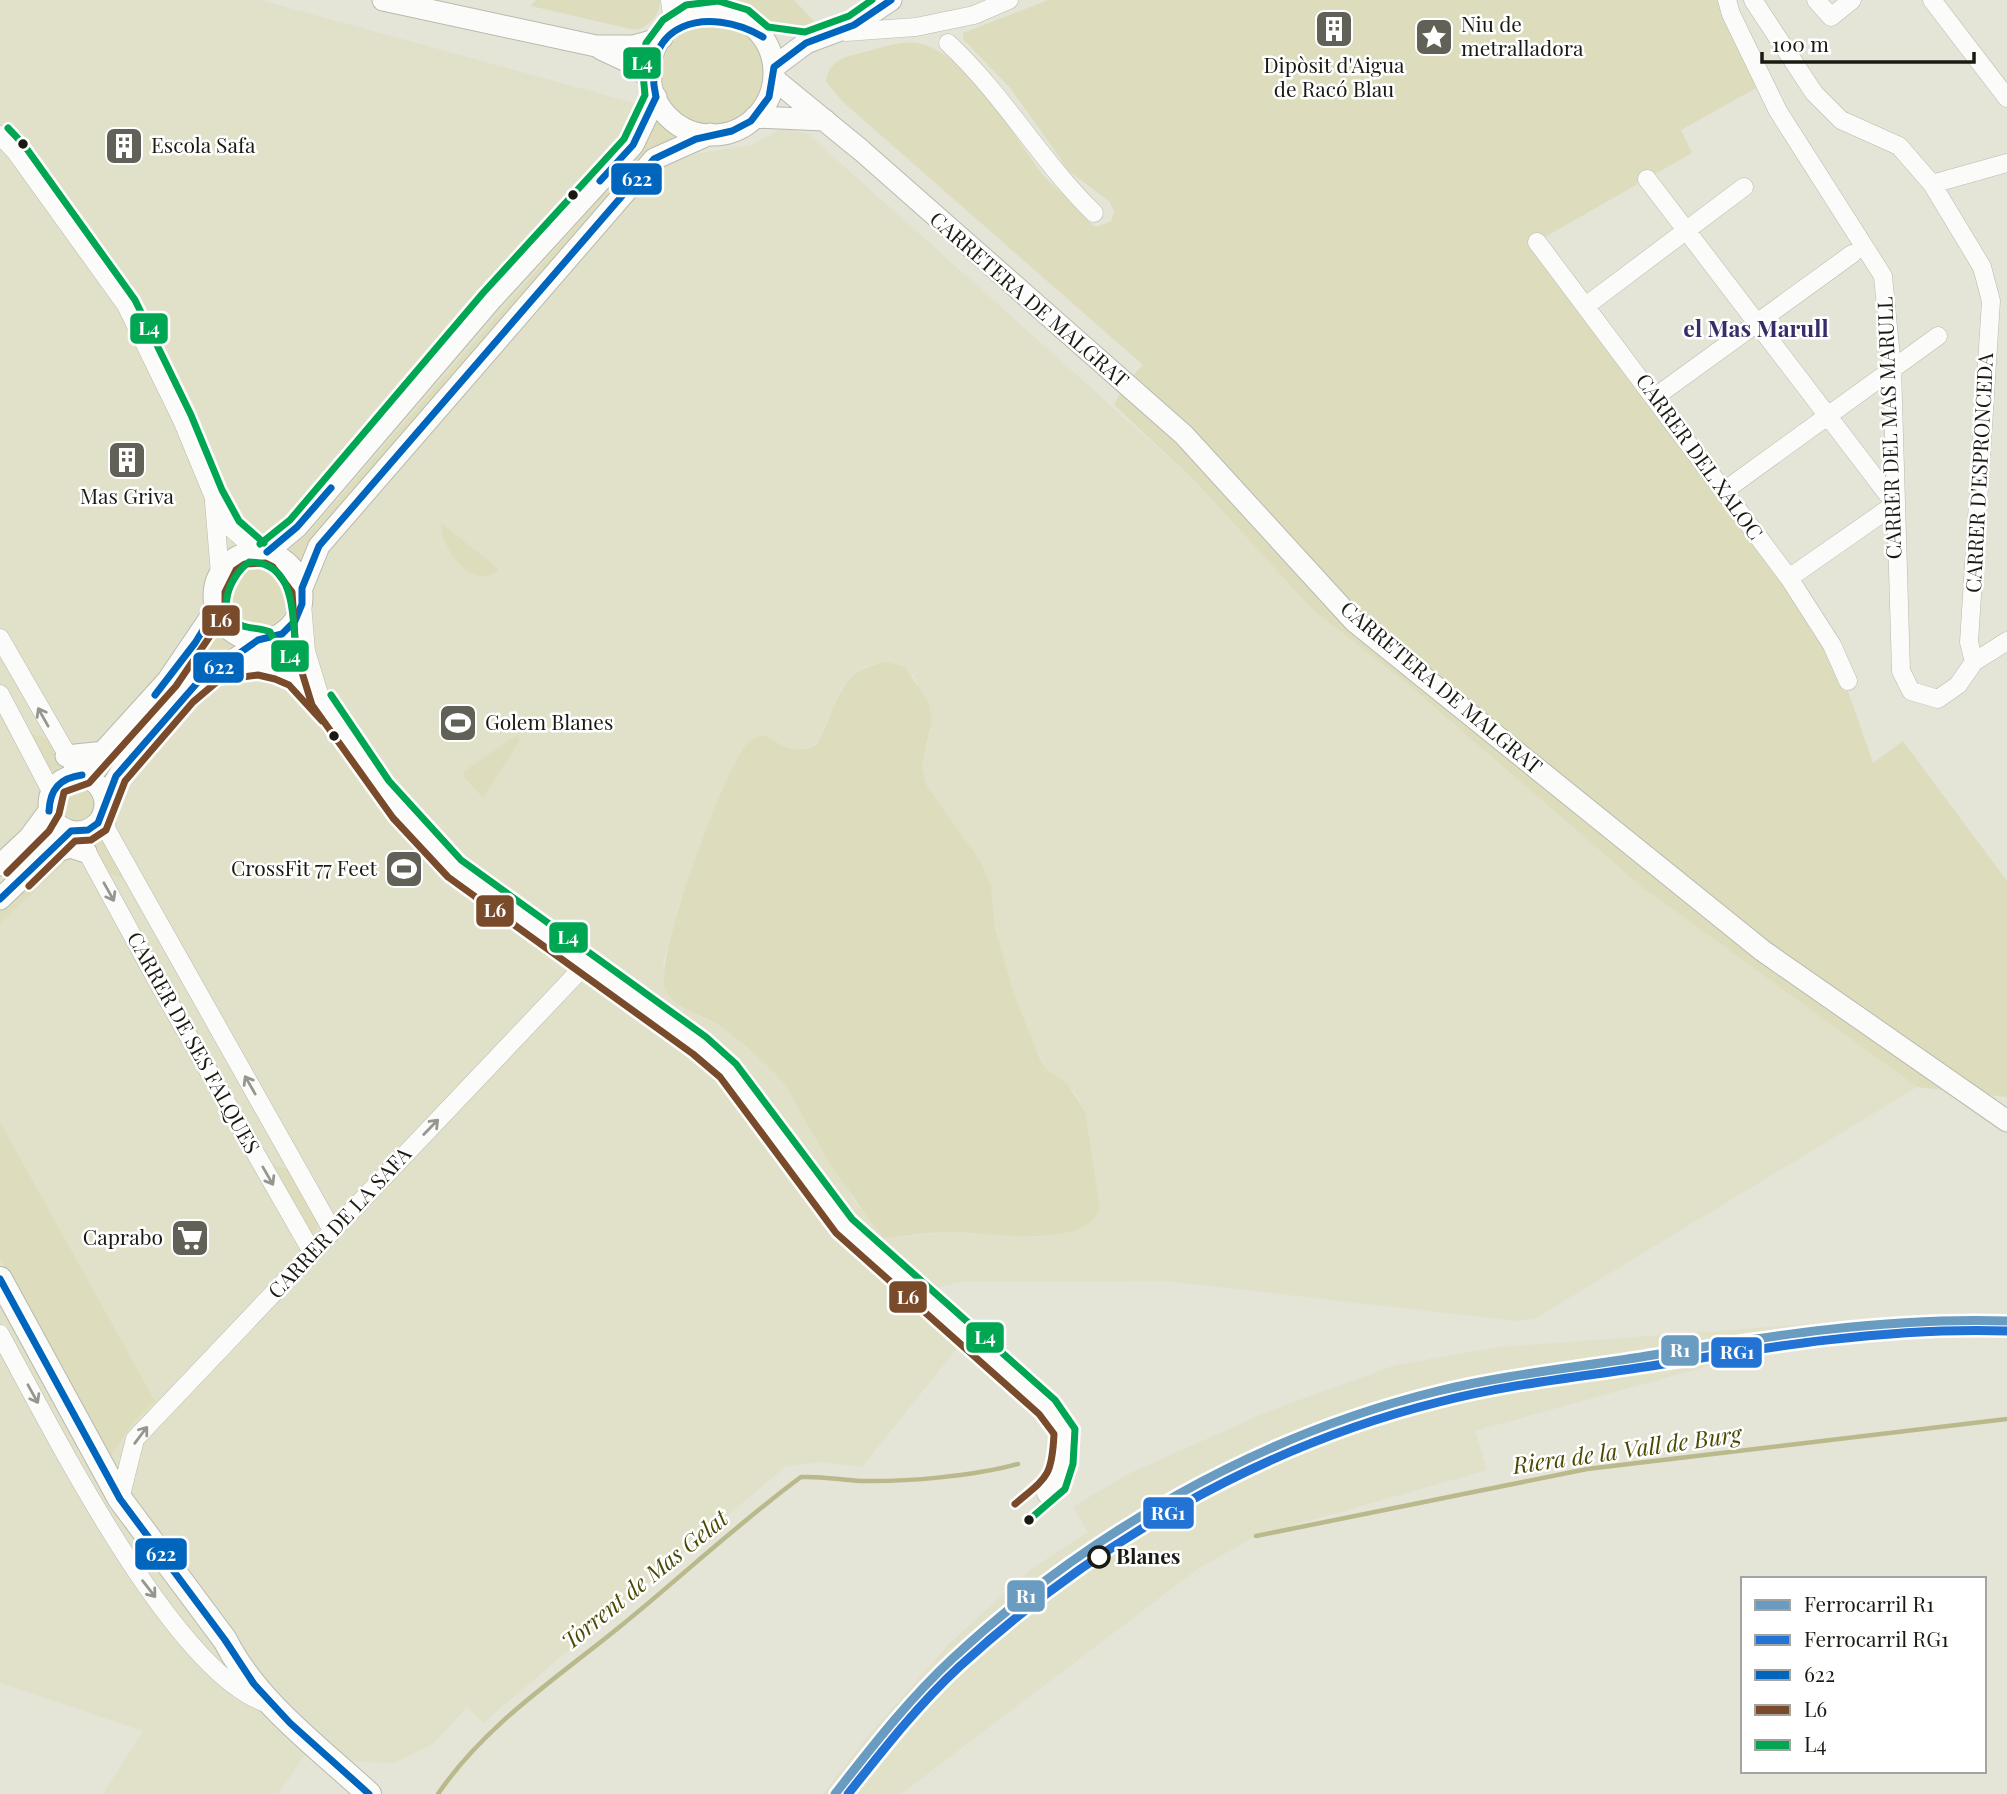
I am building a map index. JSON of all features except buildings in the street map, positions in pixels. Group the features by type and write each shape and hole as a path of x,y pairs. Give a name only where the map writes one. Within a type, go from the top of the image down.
{"main road":[{"path":"0,1279 120,1499 225,1640 236,1662 275,1706 369,1794"}],"street":[{"path":"0,694 59,826 73,832 88,830 98,823 116,776 186,694 215,670 261,640 282,634 295,621 320,545 654,159 710,134 734,130 755,117 769,96 774,73 763,37 743,19 706,6 667,32 633,46 596,46 383,0"},
{"path":"220,574 236,558 262,552 297,527 491,300 633,145 654,89 653,58 667,32 670,0"},
{"path":"832,34 891,0"},
{"path":"774,73 806,43 832,34 869,28 916,26 974,15 1009,0"},
{"name":"CARRER DEL MAS MARULL","path":"1727,0 1731,14 1778,111 1883,275 1892,368 1901,671 1911,691 1938,699 1958,685 1974,662 2007,640"},
{"name":"CARRER D'ESPRONCEDA","path":"1753,0 1814,93 1841,120 1899,146 1932,184 1982,267 1991,301 1969,642 1974,662"},
{"path":"1816,0 1831,17 1852,0"},
{"path":"1939,3 2007,98"},
{"path":"947,20 948,43"},
{"path":"916,26 948,43 977,70 1059,178 1094,213"},
{"path":"763,37 806,43"},
{"path":"596,46 633,64 678,124 710,134"},
{"name":"CARRETERA DE MALGRAT","path":"774,73 1184,435 1354,621 1763,951 2007,1121"},
{"path":"755,117 825,120"},
{"path":"0,135 15,151 126,305 182,421 213,495 231,528 262,552 280,559 302,596 306,651 321,700"},
{"path":"1932,184 2007,163"},
{"path":"1647,179 1895,505 1789,578"},
{"path":"1587,306 1744,187"},
{"name":"CARRER DEL XALOC","path":"1537,242 1789,578 1832,645 1847,681"},
{"path":"1655,397 1852,254"},
{"path":"1724,491 1938,336"},
{"path":"213,495 220,574 214,591 216,609 225,625 232,631 261,640 267,649 321,700 382,788 454,868 700,1045 728,1070 844,1226 1047,1407 1065,1431 1063,1462 1057,1482 1046,1494"},
{"path":"80,775 105,752 168,680 216,609"},
{"path":"0,638 66,756 80,775"},
{"path":"215,670 260,664 295,676"},
{"path":"66,756 105,752"},
{"path":"0,865 29,838 68,776 80,775 93,780 102,789 105,807"},
{"name":"CARRER DE SES FALQUES","path":"105,807 107,830 332,1230"},
{"path":"0,899 73,832"},
{"name":"CARRER DE SES FALQUES","path":"73,832 312,1252"},
{"path":"47,855 69,847 86,852"},
{"name":"CARRER DE LA SAFA","path":"120,1499 135,1439 587,963"},
{"path":"0,1334 131,1564 206,1661 252,1699 275,1706"},
{"path":"206,1661 217,1658 225,1640"}],"shaded area":[{"path":"0,0 260,0 634,103 661,164 687,155 752,145 782,128 808,134 1196,482 1312,609 1411,687 1642,887 1917,1087 1536,1318 1518,1321 1165,1281 961,1282 927,1290 910,1305 958,1347 862,1467 823,1462 786,1466 483,1723 467,1707 433,1744 395,1763 320,1760 304,1756 278,1794 103,1794 143,1731 0,1683","holes":["887,662 913,675 931,729 922,766 927,786 981,862 991,886 995,928 1021,1018 1046,1069 1076,1094 1085,1111 1097,1217 1079,1229 1043,1237 947,1232 895,1238 857,1205 786,1086 772,1070 722,1026 681,1008 666,991 663,964 679,905 721,794 741,752 764,735 788,750 798,751 817,743 841,688 865,666"]},
{"path":"536,0 660,0 653,20 635,30 531,6"},
{"path":"736,0 794,0 816,23 790,32 775,31 750,8"},
{"path":"1048,0 1727,0 1765,83 1681,130 1692,153 1538,241 1832,645 1873,763 1903,741 2007,881 2007,1097 1917,1087 1642,887 1411,687 1312,609 1196,482 1114,405 1125,384 1143,365 843,102 826,82 831,68 839,60 885,46 915,43 940,52 958,65 990,101 1051,184 1097,227 1111,221 1114,212 1110,202 1069,171 1011,89 963,39 963,33"},
{"path":"715,21 735,25 753,36 764,54 768,74 764,94 753,112 735,123 715,127 695,123 677,112 666,94 662,74 666,54 677,36 695,25"},
{"path":"661,118 683,137 299,572 283,554 307,535 644,147 657,119"},
{"path":"441,523 499,569 489,575 479,576 460,565 446,544"},
{"path":"252,563 264,563 281,572 288,583 288,607 281,618 264,627 252,627 240,622 231,613 226,601 226,589 231,577 240,568"},
{"path":"220,624 230,634 246,641 105,788 92,774 107,763 141,728 175,684 212,625"},
{"path":"295,627 307,675 271,647 273,641"},
{"path":"887,662 905,667 928,701 932,720 922,766 927,786 981,862 991,886 995,928 1015,997 1040,1059 1046,1069 1067,1084 1085,1111 1100,1209 1090,1222 1074,1231 1032,1236 948,1232 883,1238 831,1166 786,1086 723,1028 685,1009 671,999 666,991 664,974 669,945 692,868 722,791 746,745 754,738 765,735 796,750 817,744 848,681 870,666"},
{"path":"25,733 48,738 68,770 49,779"},
{"path":"517,735 520,740 483,798 463,776 464,771"},
{"path":"77,786 90,791 95,804 90,817 77,822 64,817 59,804 64,791"},
{"path":"98,825 127,879 103,872 81,836"},
{"path":"53,858 67,861 0,923 0,906"},
{"path":"0,1122 155,1401 132,1424 110,1457 0,1259"},
{"path":"267,1164 289,1169 320,1222 315,1233 309,1234"},
{"path":"1933,1315 2007,1315 2007,1334 1934,1335 1805,1345 1726,1361 1475,1431 1487,1470 1256,1536 1199,1568 901,1794 823,1794 867,1737 949,1644 1031,1569 1088,1532 1073,1507 1130,1473 1272,1410 1396,1365 1499,1347"}],"waterway":[{"name":"Riera de la Vall de Burg","path":"1256,1536 1587,1469 2007,1419"},
{"name":"Torrent de Mas Gelat","path":"438,1794 456,1769 498,1725 801,1477 861,1481 919,1479 982,1472 1018,1464"}],"rail line":[{"name":"R1","path":"835,1794 920,1691 1004,1613 1117,1531 1240,1462 1305,1434 1371,1410 1438,1391 1518,1375 1829,1329 1918,1322 2007,1321"},
{"name":"RG1","path":"848,1794 901,1728 959,1667 1066,1579 1183,1504 1244,1472 1308,1445 1373,1421 1439,1402 1518,1386 1828,1340 1918,1332 2007,1331"}],"transit line":[{"name":"L4","path":"260,544 290,520 483,293 624,139 645,95 642,63 646,43 663,20 686,5 718,1 748,10 768,27 805,32 849,16 872,0"},
{"name":"622","path":"0,899 71,831 88,830 98,823 116,776 197,683 258,640 282,634 295,621 302,604 302,588 319,546 654,159 696,139 732,131 751,121 769,97 774,67 806,43 854,25 891,0"},
{"name":"622","path":"656,97 653,72 658,51 668,37 682,27 700,22 721,22 742,27 763,37"},
{"name":"622","path":"600,181 633,145 656,97"},
{"name":"L4","path":"8,128 24,145 135,300 191,415 222,490 239,521 264,543"},
{"name":"622","path":"267,552 297,527 331,488"},
{"name":"L4","path":"249,562 266,565 278,573 286,585 293,616 298,664 276,643 270,632 243,626 228,613 231,585 249,562"},
{"name":"L6","path":"7,873 49,831 59,814 64,792 89,783 176,686 225,614 225,592 236,570 245,564 265,563 273,567 292,592 296,653 312,705 393,818 448,877 693,1054 720,1077 836,1233 1039,1414 1054,1434 1052,1459 1046,1475 1015,1504"},
{"name":"622","path":"155,695 195,643 216,609"},
{"name":"L6","path":"29,886 75,841 91,840 106,830 125,781 193,702 219,680 258,675 275,679 289,685 322,721"},
{"name":"L4","path":"331,695 389,781 461,860 706,1037 736,1064 852,1219 1055,1400 1075,1429 1073,1464 1065,1489 1029,1520"},
{"name":"622","path":"49,811 51,797 58,786 68,779 82,775"},
{"name":"622","path":"0,1279 120,1499 225,1640 254,1684 290,1723 369,1794"}],"place":[{"name":"Dipòsit d'Aigua de Racó Blau","path":"1334,29"},
{"name":"Niu de metralladora","path":"1434,37"},
{"name":"Escola Safa","path":"124,146"},
{"name":"Mas Griva","path":"127,460"},
{"name":"Golem Blanes","path":"458,723"},
{"name":"CrossFit 77 Feet","path":"404,869"},
{"name":"Caprabo","path":"190,1238"},
{"name":"Blanes","path":"1099,1557"}],"district":[{"name":"el Mas Marull","path":"1756,329"}]}
